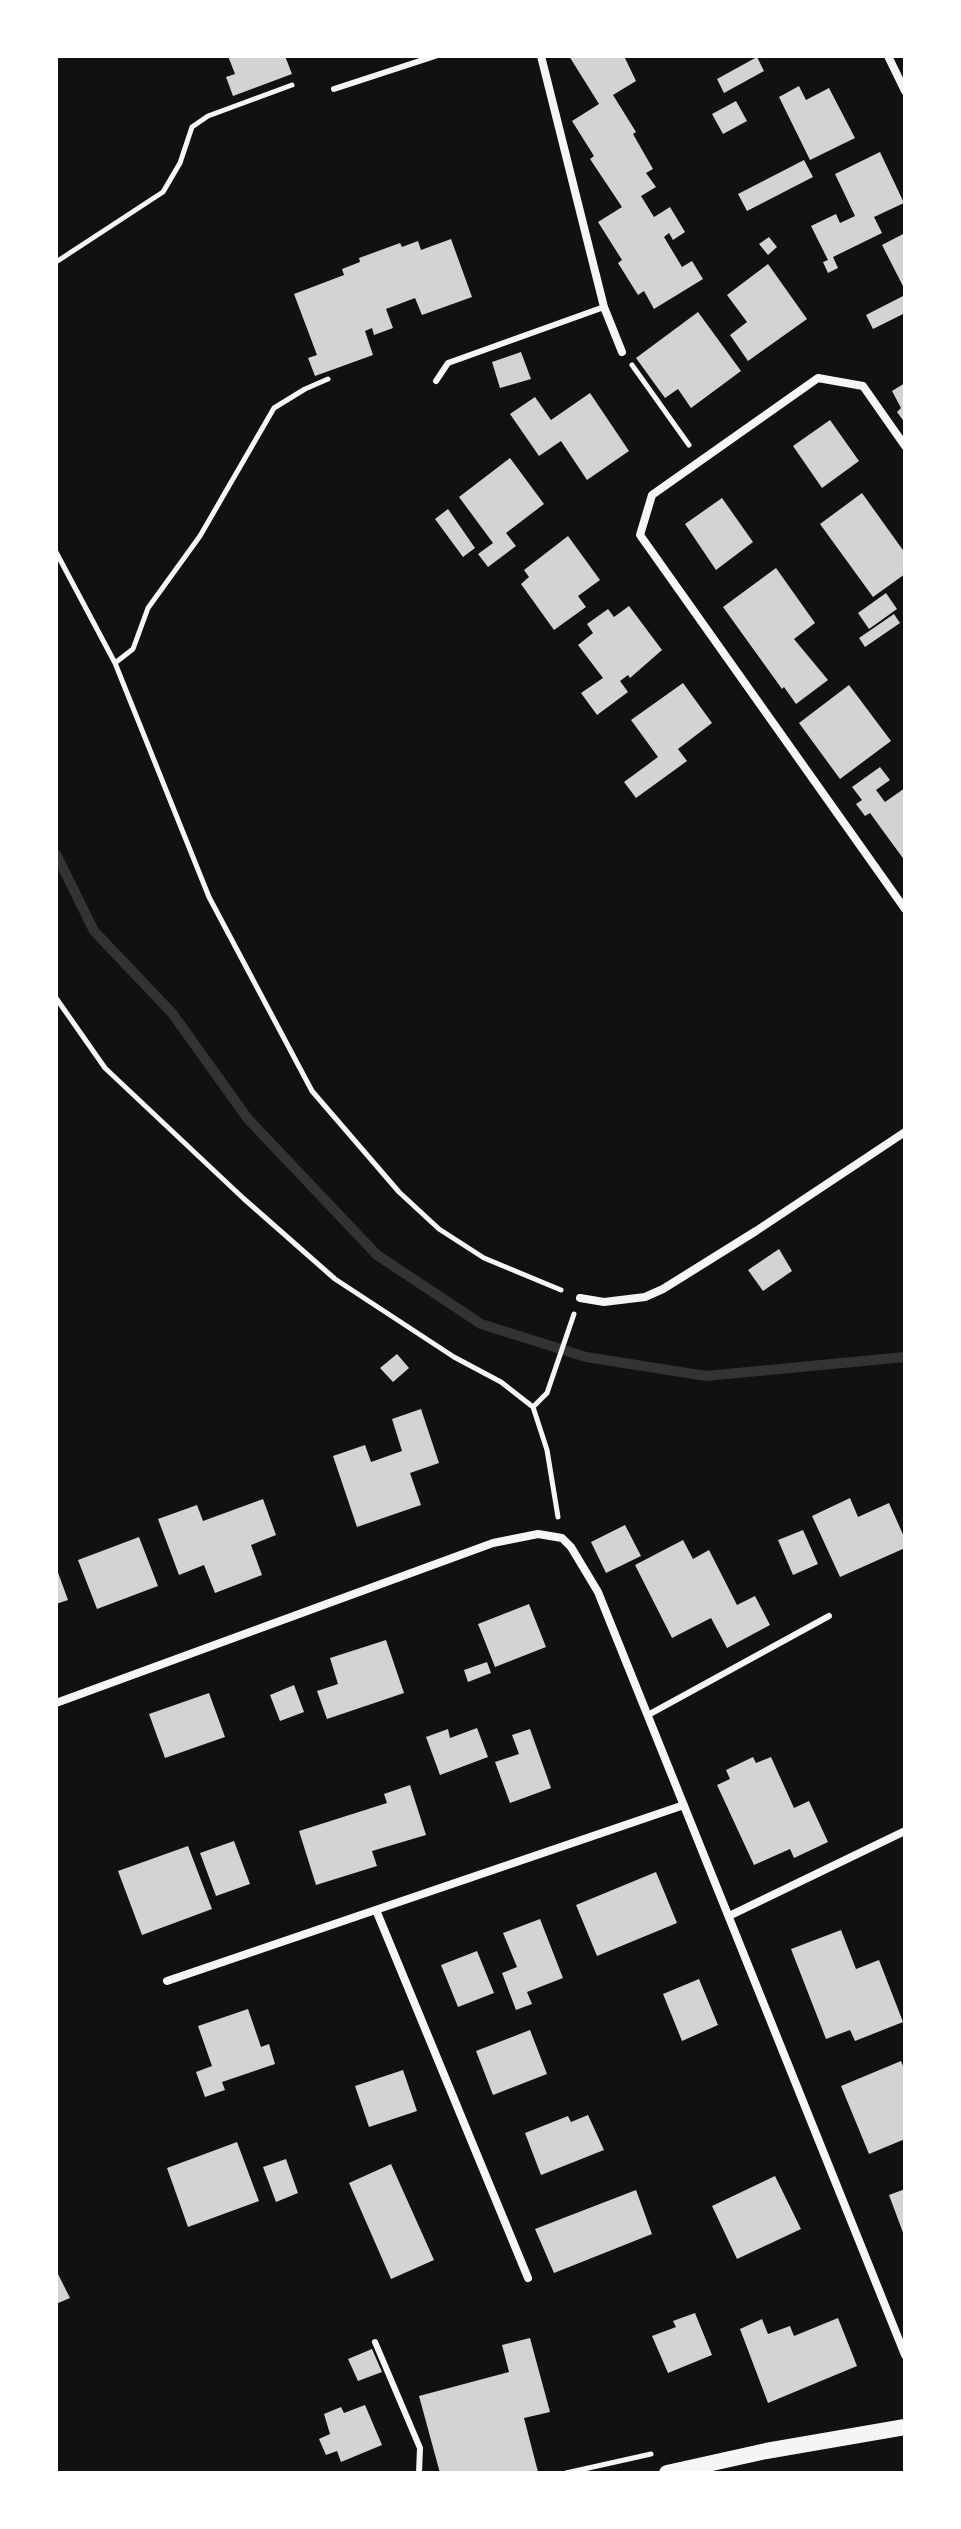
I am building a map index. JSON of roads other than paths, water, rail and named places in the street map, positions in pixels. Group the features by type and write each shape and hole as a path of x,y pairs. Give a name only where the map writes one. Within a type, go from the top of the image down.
{"main road":[{"path":"667,2473 766,2451 905,2427"}],"street":[{"path":"541,56 604,307 622,352"},
{"path":"888,56 905,91"},
{"path":"905,446 863,386 818,378 652,495 640,535 905,909"},
{"path":"580,1298 604,1302 645,1297 663,1289 905,1132"},
{"path":"56,1703 493,1543 538,1534 562,1538 571,1547 598,1592 905,2355"},
{"path":"167,1981 684,1805"},
{"path":"729,1916 905,1831"},
{"path":"376,1910 528,2278"}],"lane":[{"path":"334,89 435,56"},
{"path":"436,381 448,363 604,307"},
{"path":"648,1715 829,1616"},
{"path":"375,2342 420,2448 419,2473"}],"waterway":[{"path":"56,854 94,931 172,1013 248,1119 377,1255 481,1324 586,1357 706,1376 905,1357"}]}
